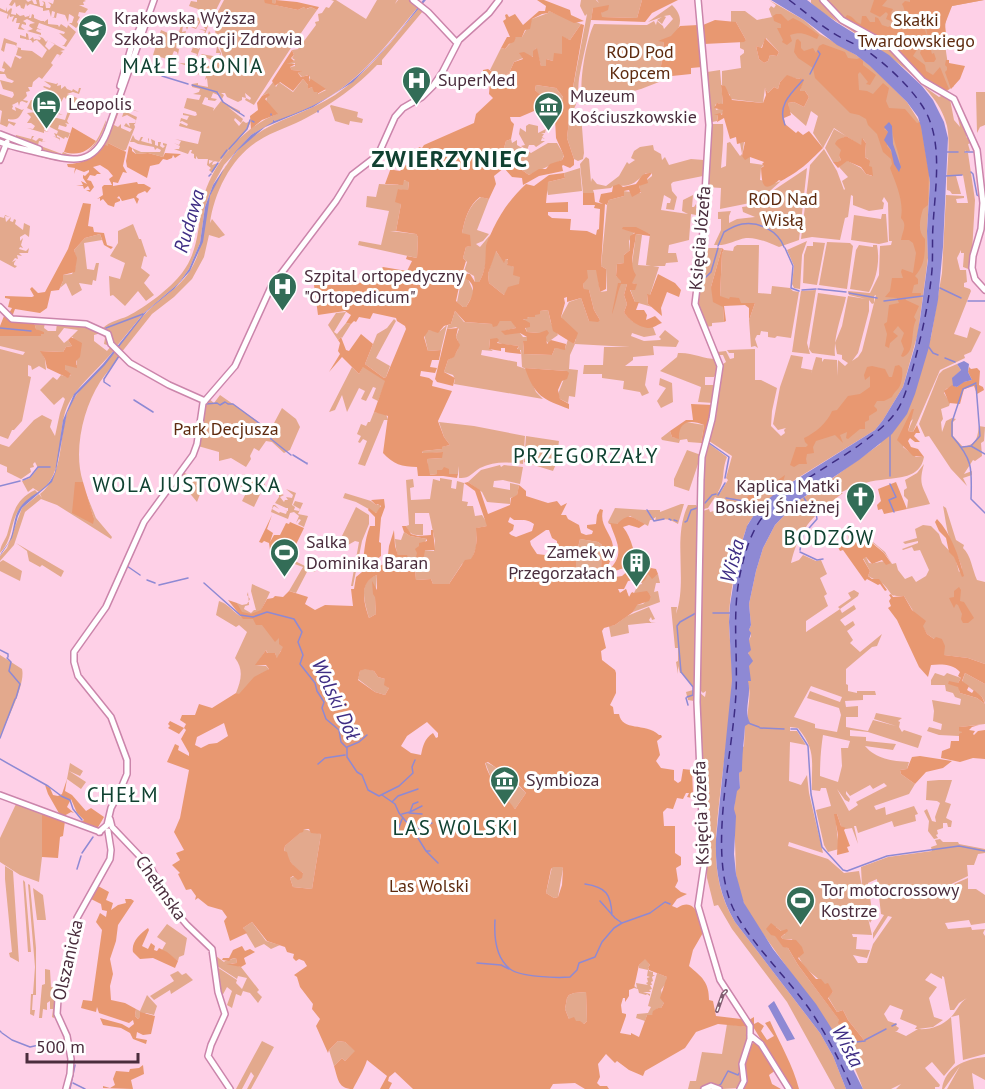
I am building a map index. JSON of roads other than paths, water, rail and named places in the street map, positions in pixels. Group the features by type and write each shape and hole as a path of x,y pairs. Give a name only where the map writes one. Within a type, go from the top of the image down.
{"street":[{"path":"1,135 10,136 42,151 66,157 81,156 93,149 104,133 131,49 152,0"},
{"path":"3,143 70,160 83,158 96,151 107,132 152,0"},
{"path":"0,795 99,832 110,829 111,808 128,769 126,756 112,720 78,676 74,662 75,651 106,607 142,525 193,455 204,401 227,378 237,363 271,287 336,201 352,175 378,155 394,117 403,108 422,97 438,80 457,44 499,0"},
{"name":"Księcia Józefa","path":"699,0 709,127 702,247 695,304 720,366 700,477 697,702 704,859 698,906 720,980 749,1025 750,1035 761,1044 789,1089"},
{"path":"824,0 840,19 891,47 921,79 949,94 956,102 977,150 983,203 981,229 972,268 975,279 985,290"},
{"path":"420,5 457,44"},
{"path":"0,160 3,143 10,136"},
{"path":"0,307 8,317 15,320 86,324 107,333 111,344 136,367 204,401"},
{"name":"Chełmska","path":"110,829 151,868 170,905 187,925 212,947 218,992 225,1014 208,1056 230,1089"},
{"name":"Olszanicka","path":"66,1089 71,1070 70,1049 58,1016 58,999 70,958 77,918 110,859 110,829"},
{"path":"740,1089 744,1081 742,1064 750,1035"},
{"path":"704,1089 713,1086 719,1089"}],"waterway":[{"path":"810,74 820,54 818,51"},
{"path":"162,76 188,84"},
{"path":"785,125 784,106 789,95 803,80"},
{"path":"192,85 217,92 223,102 244,116"},
{"path":"229,149 247,129 250,120"},
{"path":"221,158 227,150"},
{"path":"947,152 958,152"},
{"path":"965,152 974,152"},
{"path":"212,172 218,163"},
{"path":"971,172 977,195 980,197"},
{"path":"945,176 962,175"},
{"path":"718,246 724,232 737,225 748,223 767,228 777,236 784,247"},
{"path":"702,277 706,277 711,272 718,248"},
{"path":"785,248 793,266 791,288 799,291"},
{"path":"940,288 961,298"},
{"path":"802,290 816,289"},
{"path":"818,289 846,292"},
{"path":"849,293 877,298"},
{"path":"884,301 923,296"},
{"path":"968,301 985,301"},
{"path":"106,328 143,314"},
{"path":"0,328 31,331"},
{"path":"928,346 933,353 938,355"},
{"path":"110,386 104,382 104,379 119,356"},
{"path":"945,358 955,362"},
{"path":"976,383 963,389 952,422 952,436 968,458 971,499 985,513"},
{"path":"971,446 980,436 976,385"},
{"path":"134,400 153,412"},
{"path":"206,404 220,405 225,402 233,404 267,429"},
{"path":"268,430 271,439 291,455"},
{"path":"890,435 890,476"},
{"path":"709,443 729,457 725,478"},
{"path":"962,447 971,446 985,454"},
{"path":"293,455 306,463"},
{"path":"23,480 30,477 38,467 50,467"},
{"path":"0,486 20,481"},
{"path":"718,495 725,483"},
{"path":"890,484 896,497 889,500 894,512"},
{"path":"705,503 716,494"},
{"path":"726,498 762,504"},
{"path":"804,498 809,506"},
{"path":"685,522 691,510 697,508"},
{"path":"647,510 654,521 664,519"},
{"path":"800,550 803,535 817,519 816,513"},
{"path":"800,552 817,560 823,559"},
{"path":"127,566 140,575"},
{"path":"159,585 188,578"},
{"path":"147,580 155,583"},
{"name":"Wolski Dół","path":"204,583 240,615 253,617 267,612 294,619 302,632 298,642 303,655 300,664 315,683 324,702 322,708 326,719 339,730 341,742 347,748 347,757 357,772 362,775 368,790 379,796 399,786 413,773 412,767 415,760"},
{"path":"687,697 693,695 693,687 681,672 677,626 696,613"},
{"path":"713,613 730,613"},
{"path":"0,650 8,654 8,657"},
{"path":"7,658 11,662 9,671 20,684 16,698"},
{"path":"686,698 688,705"},
{"path":"0,738 15,699"},
{"path":"748,723 759,727"},
{"path":"760,728 784,729"},
{"path":"791,729 797,729 808,746 811,794 822,847 843,870 847,871 887,856 959,846 985,851"},
{"path":"347,747 359,742 367,735"},
{"path":"318,764 325,758 345,755"},
{"path":"0,759 60,795"},
{"path":"392,802 398,796 418,789"},
{"path":"382,795 395,804 426,851 430,851"},
{"path":"61,796 70,800 73,809 82,820"},
{"path":"402,814 410,812 413,804 418,802"},
{"path":"410,812 422,806"},
{"path":"409,813 422,814"},
{"path":"400,837 397,833 402,819"},
{"path":"413,830 432,823"},
{"path":"82,853 93,837"},
{"path":"426,851 438,863"},
{"path":"77,869 81,856"},
{"path":"585,884 598,887 606,893 609,897 612,915"},
{"path":"600,901 622,923"},
{"path":"495,920 499,953 510,969 530,975 570,977 577,970 579,963 595,957 602,942 614,928 650,913 665,902 670,904"},
{"path":"477,963 501,965 509,969"},
{"path":"892,1026 896,1024"},
{"name":"Wisła","path":"865,1040 886,1029"},
{"name":"Wisła","path":"833,1032 856,1042 865,1041"},
{"path":"2,1033 30,1047 53,1044 67,1048"},
{"path":"70,1089 75,1065"},
{"path":"718,1086 728,1071 738,1075 740,1072"},
{"path":"73,1083 85,1089"}],"railway":[{"path":"717,1011 726,991"}],"place":[{"name":"Krakowska Wyższa Szkoła Promocji Zdrowia","path":"93,54"},
{"name":"SuperMed","path":"417,106"},
{"name":"Leopolis","path":"47,130"},
{"name":"Muzeum Kościuszkowskie","path":"549,132"},
{"name":"Szpital ortopedyczny \"Ortopedicum\"","path":"283,312"},
{"name":"Kaplica Matki Boskiej Śnieżnej","path":"861,522"},
{"name":"Salka Dominika Baran","path":"285,578"},
{"name":"Zamek w Przegorzałach","path":"636,588"},
{"name":"Symbioza","path":"505,806"},
{"name":"Tor motocrossowy Kostrze","path":"800,926"}],"district":[{"name":"MAŁE BŁONIA","path":"193,66"},
{"name":"ZWIERZYNIEC","path":"450,159"},
{"name":"PRZEGORZAŁY","path":"586,456"},
{"name":"WOLA JUSTOWSKA","path":"187,485"},
{"name":"BODZÓW","path":"829,538"},
{"name":"CHEŁM","path":"123,795"},
{"name":"LAS WOLSKI","path":"456,828"}],"park label":[{"name":"Skałki Twardowskiego","path":"916,30"},
{"name":"ROD Pod Kopcem","path":"640,62"},
{"name":"ROD Nad Wisłą","path":"783,209"},
{"name":"Park Decjusza","path":"226,429"},
{"name":"Las Wolski","path":"429,886"}],"water label":[{"name":"Rudawa","path":"189,221"}]}
